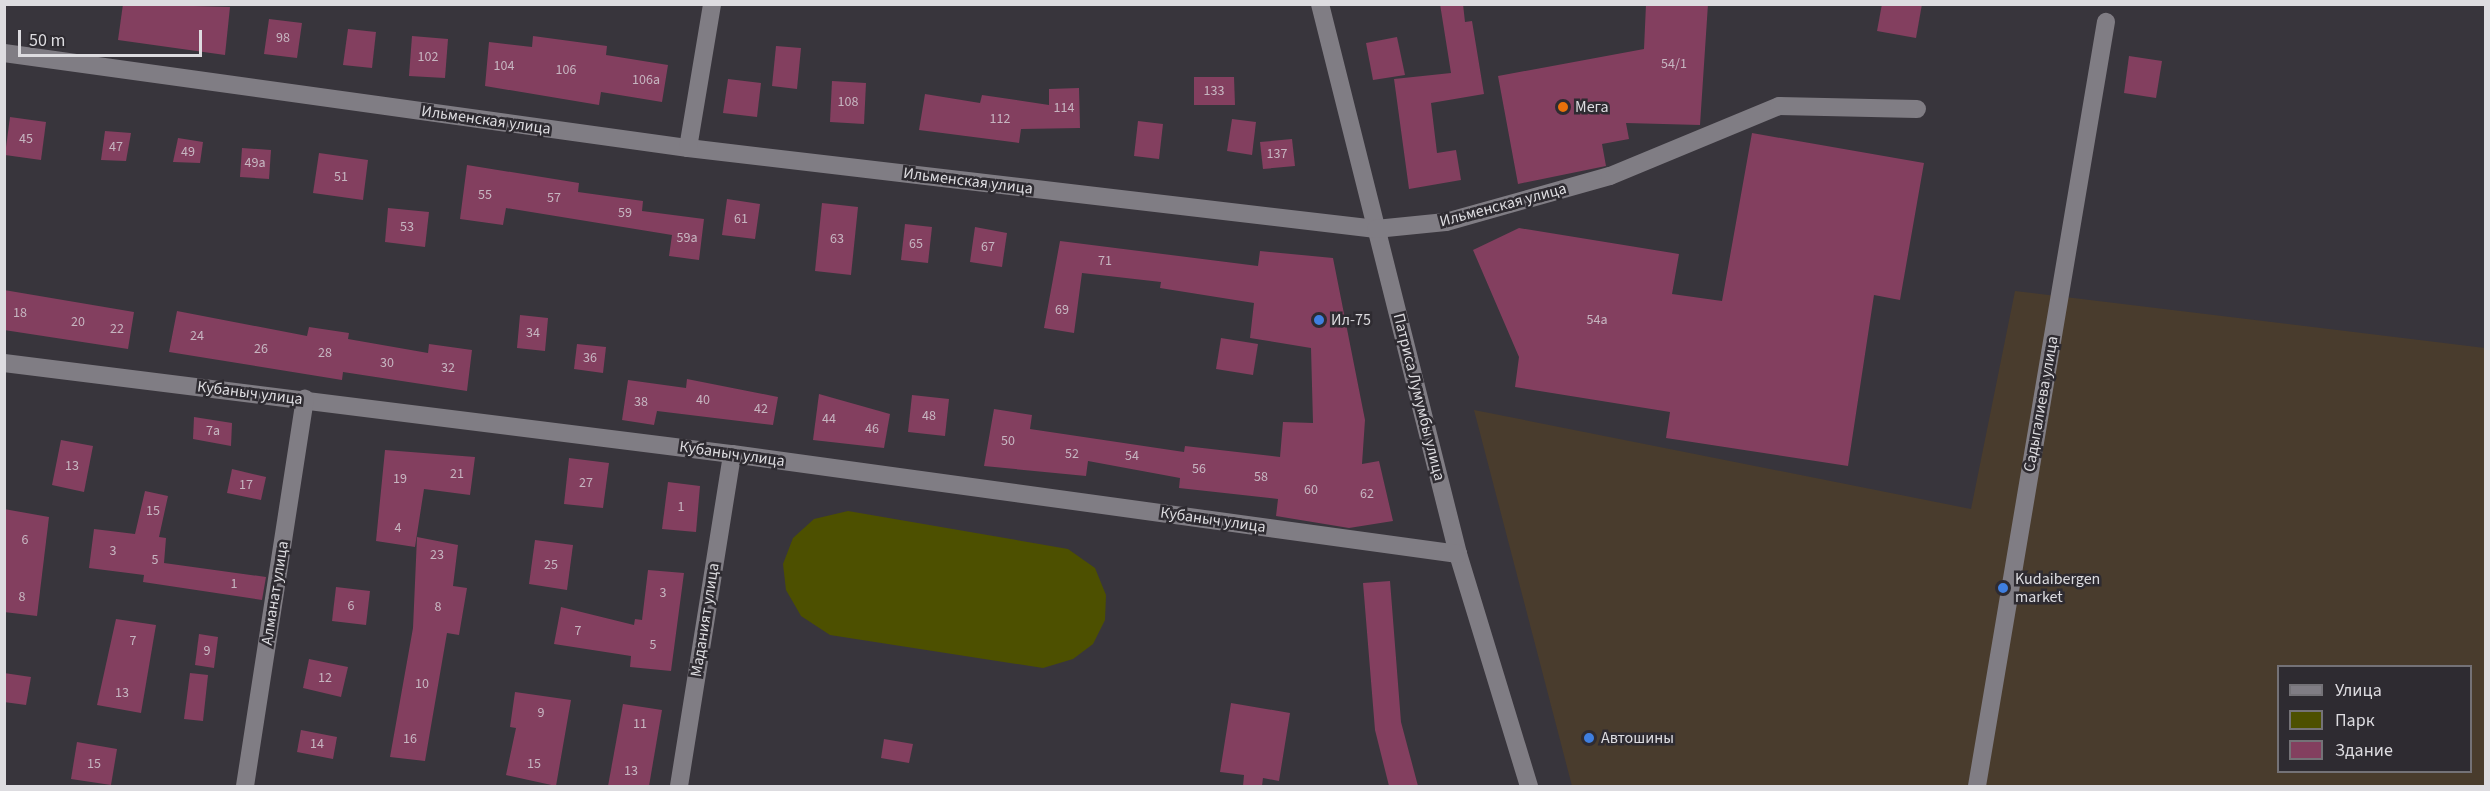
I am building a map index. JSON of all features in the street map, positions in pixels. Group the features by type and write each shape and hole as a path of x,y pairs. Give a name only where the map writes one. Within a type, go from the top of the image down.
{"street":[{"path":"688,148 712,4"},
{"name":"Патриса Лумумбы улица","path":"1320,4 1458,554 1529,786"},
{"name":"Садыгалиева улица","path":"1977,786 2106,22"},
{"name":"Ильменская улица","path":"4,53 688,148 1376,229 1446,222 1610,176 1779,106 1917,109"},
{"name":"Кубаныч улица","path":"4,363 732,454 1458,554"},
{"name":"Алманат улица","path":"245,786 305,399"},
{"name":"Маданият улица","path":"679,786 732,454"}],"shaded area":[{"name":"Kudaibergen market","path":"2015,291 2485,348 2485,786 1572,786 1474,410 1971,509"}],"green space":[{"path":"848,511 1068,549 1095,568 1106,595 1105,620 1093,644 1073,659 1043,668 830,635 801,616 786,590 783,564 793,538 814,519"}],"building":[{"path":"123,4 230,7 225,55 118,40"},
{"path":"1440,4 1463,4 1465,22 1472,21 1484,94 1431,103 1437,153 1456,150 1461,180 1409,189 1394,79 1451,73"},
{"path":"1646,4 1708,4 1700,125 1626,123 1629,139 1602,144 1606,166 1518,184 1498,76 1644,49"},
{"path":"1882,4 1922,4 1916,38 1877,31"},
{"path":"269,19 302,23 297,58 264,54"},
{"path":"348,29 376,32 372,68 343,65"},
{"path":"412,36 448,39 445,78 409,76"},
{"path":"533,36 607,46 606,55 668,65 662,102 601,92 599,105 485,86 489,42 532,47"},
{"path":"1397,37 1405,75 1373,80 1366,43"},
{"path":"776,46 801,48 797,89 772,86"},
{"path":"2129,56 2162,61 2156,98 2124,93"},
{"path":"1194,77 1234,77 1235,105 1194,105"},
{"path":"728,79 761,83 757,117 723,113"},
{"path":"832,81 866,83 864,124 830,122"},
{"path":"1079,88 1080,128 1021,129 1019,143 919,130 925,94 980,103 982,95 1049,105 1049,89"},
{"path":"10,117 46,122 41,160 5,155"},
{"path":"1232,119 1256,122 1252,155 1227,151"},
{"path":"1138,121 1163,124 1159,159 1134,156"},
{"path":"105,131 131,133 126,161 101,160"},
{"path":"1752,133 1924,163 1900,300 1874,295 1848,466 1666,438 1670,412 1515,387 1519,357 1473,250 1519,228 1679,254 1672,294 1722,301"},
{"path":"178,138 203,142 200,163 173,162"},
{"path":"1292,139 1295,166 1263,169 1260,142"},
{"path":"242,148 271,150 269,179 240,177"},
{"path":"319,153 368,160 363,200 313,193"},
{"path":"467,165 579,183 578,192 643,201 642,211 704,219 699,260 669,256 672,235 506,208 503,225 460,219"},
{"path":"727,199 760,204 755,239 722,235"},
{"path":"822,203 858,207 851,275 815,271"},
{"path":"388,208 429,212 425,247 385,242"},
{"path":"905,224 932,227 928,263 901,260"},
{"path":"975,227 1007,233 1002,267 970,262"},
{"path":"1060,241 1258,266 1260,251 1333,258 1365,420 1362,464 1379,461 1393,521 1349,528 1276,516 1278,499 1179,488 1180,478 1088,461 1086,476 984,466 994,409 1032,415 1030,429 1184,452 1185,446 1280,457 1283,422 1313,423 1311,348 1250,338 1254,303 1160,288 1161,282 1082,273 1074,333 1044,328"},
{"path":"4,290 134,312 128,349 4,330"},
{"path":"177,311 307,336 309,327 349,333 348,339 428,353 429,344 472,350 467,391 343,372 342,380 169,352"},
{"path":"520,315 548,318 545,351 517,348"},
{"path":"1221,338 1258,344 1253,375 1216,369"},
{"path":"577,344 606,347 603,373 574,369"},
{"path":"687,379 778,397 773,425 657,411 654,425 622,420 628,380 686,388"},
{"path":"819,394 890,414 884,448 813,440"},
{"path":"912,395 949,399 945,436 908,432"},
{"path":"194,417 232,423 231,446 193,439"},
{"path":"61,440 93,446 84,492 52,485"},
{"path":"385,450 475,457 470,495 424,489 415,547 376,541"},
{"path":"569,458 609,463 603,508 564,504"},
{"path":"232,469 266,477 261,500 227,493"},
{"path":"668,482 700,486 696,532 662,529"},
{"path":"145,491 168,496 159,537 166,538 164,563 266,577 262,600 143,582 144,575 89,568 94,529 135,534"},
{"path":"4,509 49,517 37,616 4,612"},
{"path":"417,537 458,545 453,586 467,588 459,635 447,633 425,761 390,757 413,628"},
{"path":"535,540 573,545 567,590 529,584"},
{"path":"648,570 684,573 671,671 630,667 631,656 554,644 561,607 634,625 635,619 642,620"},
{"path":"1390,581 1401,722 1418,786 1389,786 1375,730 1363,583"},
{"path":"336,587 370,591 366,625 332,621"},
{"path":"116,619 156,625 141,713 97,705"},
{"path":"199,634 218,637 214,668 195,665"},
{"path":"309,659 348,667 341,697 303,688"},
{"path":"4,673 31,677 26,705 4,702"},
{"path":"190,673 208,675 203,721 184,719"},
{"path":"515,692 571,700 556,786 506,775 516,728 510,727"},
{"path":"1231,703 1290,713 1279,781 1263,778 1262,786 1243,786 1244,775 1220,772"},
{"path":"623,704 662,710 649,786 608,786"},
{"path":"301,730 337,737 333,759 297,752"},
{"path":"884,739 913,744 909,763 881,758"},
{"path":"77,742 117,749 111,785 71,779"}],"place":[{"name":"Мега","path":"1563,107"},
{"name":"Ил-75","path":"1319,320"},
{"name":"Kudaibergen market","path":"2003,588"},
{"name":"Автошины","path":"1589,738"}]}
